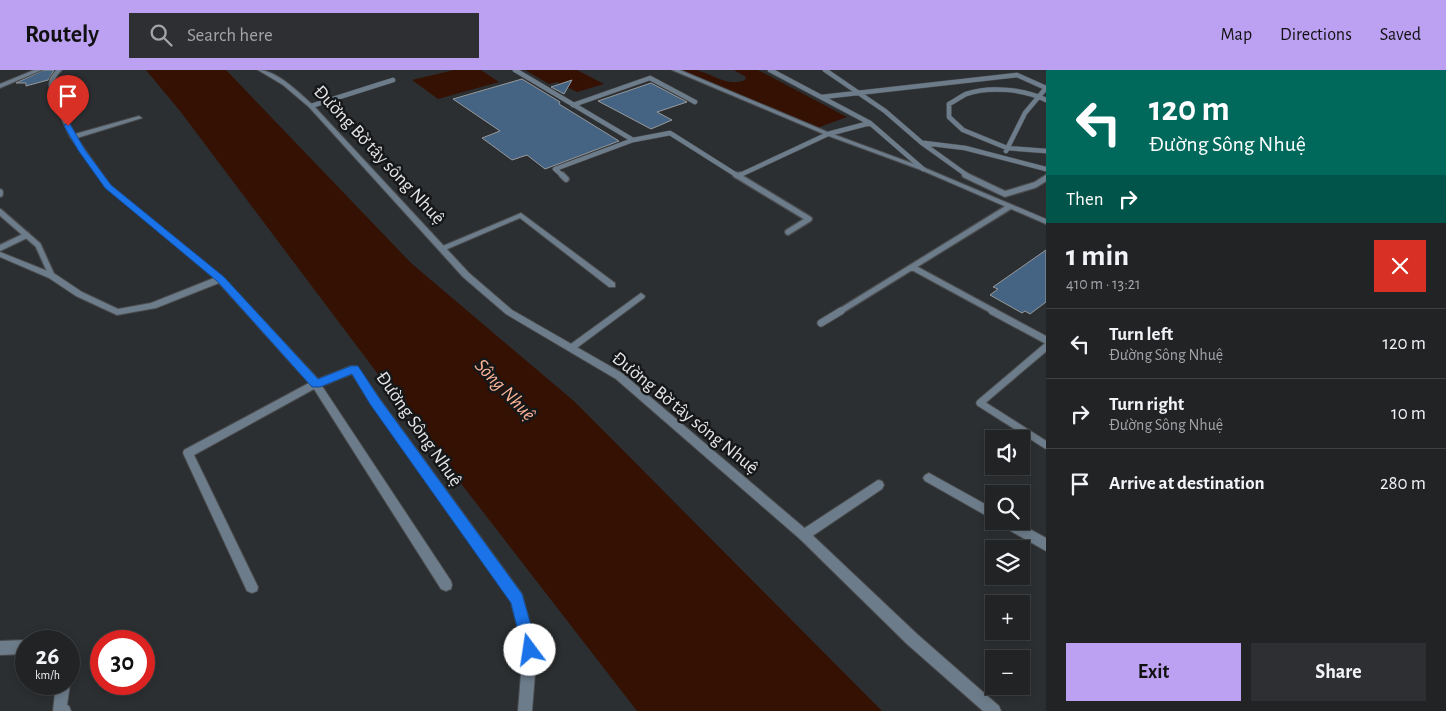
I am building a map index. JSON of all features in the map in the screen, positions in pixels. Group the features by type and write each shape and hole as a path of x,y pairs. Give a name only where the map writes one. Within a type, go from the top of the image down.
{"street":[{"path":"0,86 39,70"},
{"path":"59,70 53,78 53,91 73,137 108,186 220,279 316,384 446,584"},
{"name":"Đường Bờ tây sông Nhuệ","path":"261,70 285,84 311,106 466,275 509,312 619,376 804,535 912,639 994,711"},
{"path":"675,70 828,134 923,169 1046,222"},
{"path":"73,137 139,118"},
{"path":"442,248 521,214 612,285"},
{"path":"0,254 52,276 79,294 117,312 153,306 220,279"},
{"path":"571,348 641,296"},
{"name":"Đường Sông Nhuệ","path":"316,384 354,369 374,401 517,599 530,650 525,711"},
{"path":"252,587 188,453 316,384"},
{"path":"929,478 985,510"},
{"path":"804,535 878,485"},
{"path":"1020,530 1046,545"},
{"path":"0,648 15,647"},
{"path":"61,695 59,709 64,711"}],"lane":[{"path":"515,70 633,140"},
{"path":"770,70 870,122 923,169"},
{"path":"825,70 885,111 922,143 963,174 1005,194 1035,185 1046,178"},
{"path":"1003,158 1025,113 1046,88 1006,70"},
{"path":"822,97 1016,75"},
{"path":"573,105 650,78 695,102"},
{"path":"311,106 392,80"},
{"path":"1046,100 1040,96 1000,91 968,94 949,104 949,117 963,130 1007,148 1046,151"},
{"path":"738,176 828,134 870,122"},
{"path":"566,179 555,169 633,140 670,133 809,219 788,232"},
{"path":"922,143 965,148 1046,169"},
{"path":"821,323 1009,207"},
{"path":"0,212 38,245 52,276"},
{"path":"0,248 27,235"},
{"path":"912,267 1046,340"},
{"path":"1046,346 980,403 1046,445"}],"water":[{"name":"Sông Nhuệ","path":"146,70 226,70 411,263 575,402 882,711 637,711 432,446 180,111"},
{"path":"454,70 481,70 499,82 438,99 412,80"},
{"path":"525,70 577,70 604,84 577,92 557,82 549,84"},
{"path":"681,70 697,70 721,80 738,82 745,80 746,77 734,70 758,70 847,117 817,128"}],"building":[{"path":"44,70 54,70 48,80 26,86 26,83 16,83"},
{"path":"522,79 619,141 545,169 527,155 512,160 482,138 500,131 453,99"},
{"path":"572,80 564,94 551,87"},
{"path":"651,83 687,102 657,112 672,120 651,129 598,101"},
{"path":"1046,250 1046,302 1030,314 1025,311 1022,313 990,295 998,289 993,287"}],"route":[{"path":"68,126 73,137 108,186 220,279 316,384 354,369 374,401 517,599 530,650"}]}
